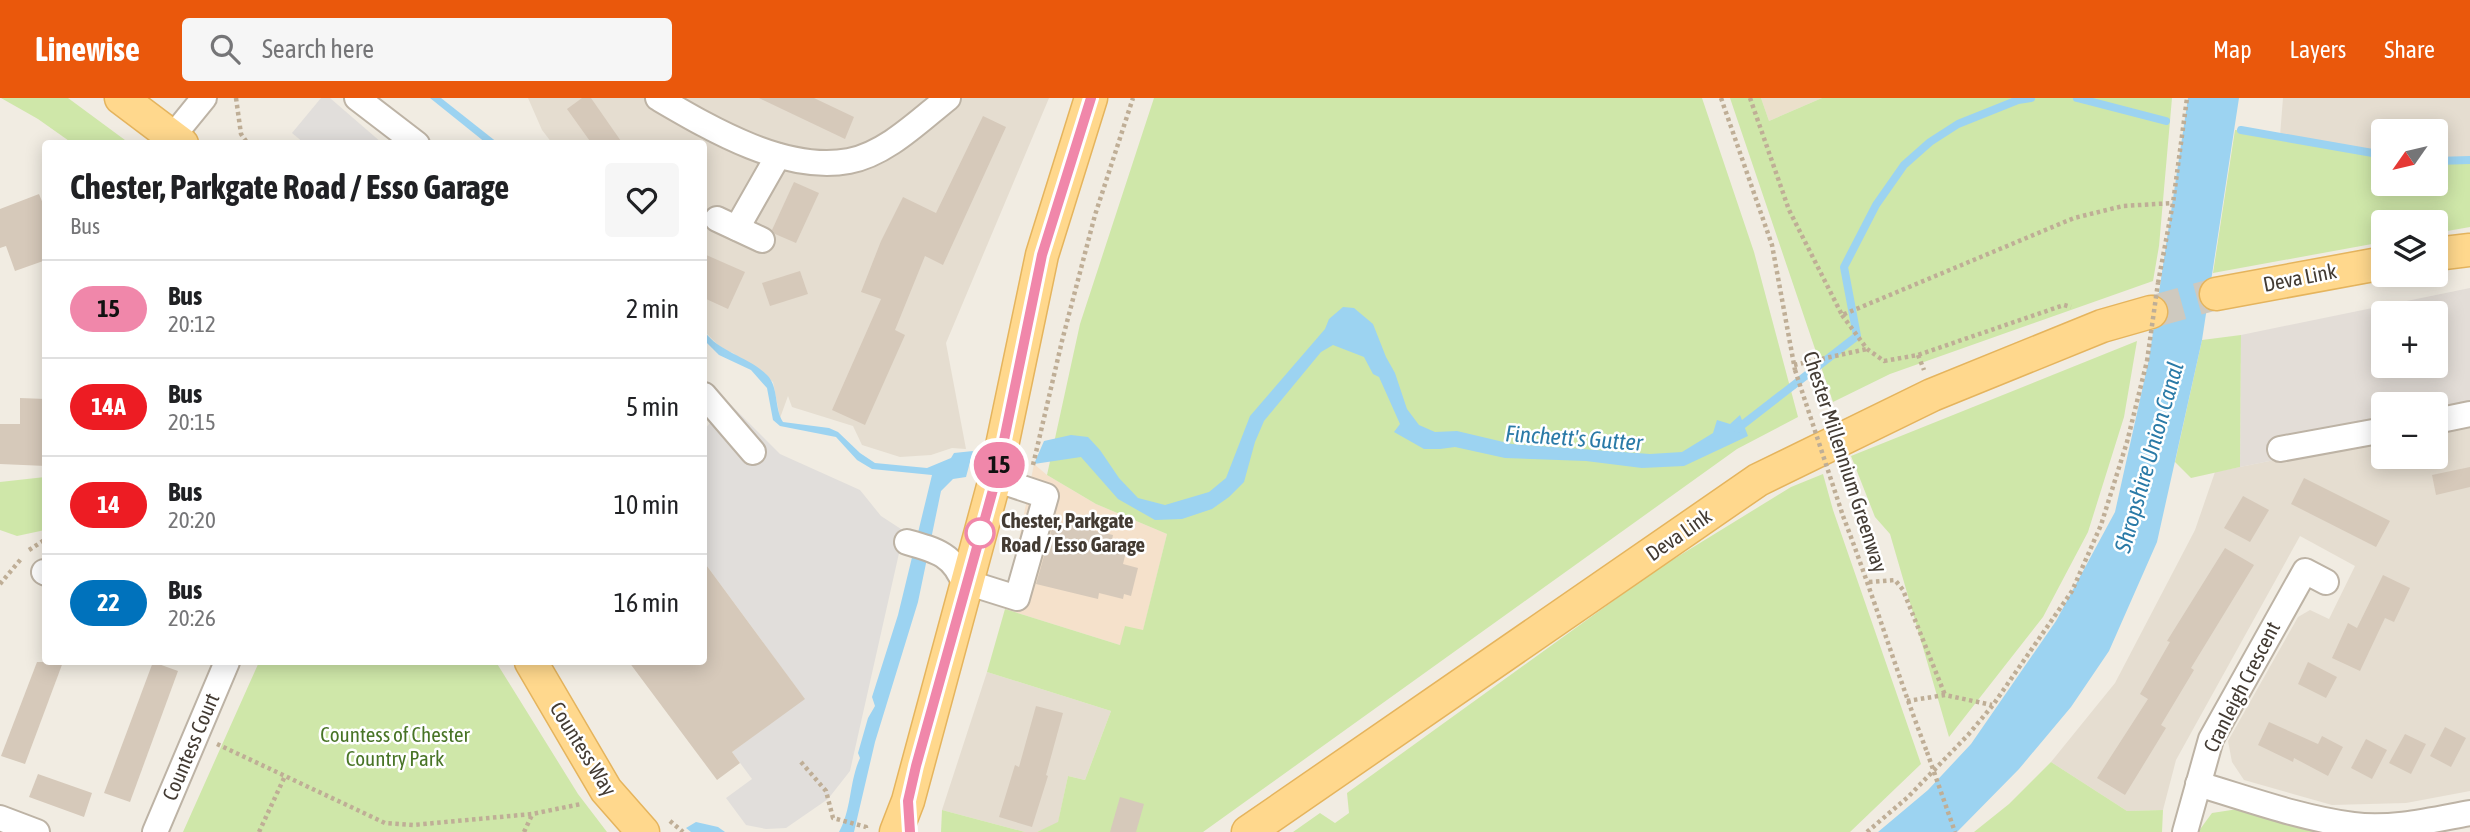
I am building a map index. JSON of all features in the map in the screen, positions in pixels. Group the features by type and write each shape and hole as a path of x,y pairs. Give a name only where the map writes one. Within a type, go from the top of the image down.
{"main road":[{"path":"121,98 177,140"},
{"path":"897,832 909,817 966,584 996,479 1042,255 1083,100"},
{"path":"2448,253 2470,250"},
{"name":"Deva Link","path":"2216,294 2371,264"},
{"name":"Deva Link","path":"1248,832 1758,480 1932,395 2102,326 2155,298"},
{"name":"Countess Way","path":"533,665 606,790 642,832"}],"street":[{"path":"177,140 204,98"},
{"path":"357,98 412,140"},
{"path":"658,98 710,128 778,156 810,162 850,161 883,148 948,98"},
{"path":"762,240 727,224 778,156"},
{"path":"708,403 753,452"},
{"path":"2448,419 2470,414"},
{"path":"2280,449 2371,432"},
{"path":"907,542 938,551 961,571 966,584 1017,598 1046,496 996,479"},
{"name":"Cranleigh Crescent","path":"2185,832 2211,738 2305,571 2326,582"},
{"name":"Countess Court","path":"155,832 226,665"},
{"path":"2198,785 2295,814 2355,825 2409,824 2470,813"},
{"path":"0,818 37,832"}],"path":[{"path":"236,98 241,134 245,140"},
{"name":"Chester Millennium Greenway","path":"1721,98 1772,244 1794,368 1843,516 1869,582 1907,701 1955,832"},
{"path":"1750,98 1789,210 1842,315 1867,349 1884,361 1918,355 2064,305 2075,308"},
{"path":"1867,832 1937,768 1993,705 2072,591 2101,525 2127,442 2147,361 2187,98"},
{"path":"1842,315 2074,218 2123,206 2173,203"},
{"path":"1794,368 1867,349"},
{"path":"1918,355 1924,370"},
{"path":"1869,582 1895,580 1903,590 1945,695"},
{"path":"1907,701 1945,695 1993,705"},
{"path":"196,734 385,822 413,824 532,814 578,805 606,790"},
{"path":"801,762 826,791 833,818 866,827"},
{"path":"259,832 285,776"},
{"path":"524,832 532,814"}],"shaded area":[{"path":"321,98 330,98 379,140 300,140 292,133"},
{"path":"528,98 1049,98 946,343 966,449 952,448 931,455 900,457 862,445 853,426 792,407 788,396 780,418 773,382 733,353 722,349 707,334 707,140 550,140 542,130"},
{"path":"1761,98 1822,98 1769,121"},
{"path":"2283,98 2470,98 2470,160 2448,161 2448,119 2371,119 2371,154 2280,136"},
{"path":"2470,288 2470,421 2448,426 2448,392 2371,392 2371,440 2240,467 2241,335 2371,308 2371,378 2448,378 2448,301 2407,301"},
{"path":"728,402 780,454 860,490 881,516 904,531 850,771 828,799 786,828 766,829 746,825 726,798 752,779 732,752 804,698 707,566 707,426"},
{"path":"2470,421 2470,791 2406,803 2332,805 2244,780 2232,762 2228,741 2298,617 2310,610 2329,619 2355,566 2300,536 2176,760 2163,810 2127,811 2051,762 2115,683 2195,530 2215,472 2371,440 2371,469 2448,469 2448,426"},
{"path":"1034,464 1047,475 1096,504 1167,534 1143,631 1120,645 1005,609"},
{"path":"987,672 1111,711 1085,780 1068,776 1058,823 1037,832 1025,832 942,810"}],"green space":[{"path":"1,98 68,98 125,140 68,140"},
{"path":"1154,98 1702,98 1754,252 1798,417 1737,449 1203,832 1037,832 1058,822 1068,776 1085,780 1111,711 987,672 1005,609 1120,645 1125,626 1143,630 1167,534 1096,504 1047,475 1080,324"},
{"path":"1730,98 1761,98 1769,121 1822,98 2172,98 2159,246 2153,281 1890,374 1833,402"},
{"path":"2235,130 2272,134 2371,153 2371,196 2448,196 2448,161 2470,160 2470,227 2448,231 2448,210 2371,210 2371,244 2213,273"},
{"path":"2241,335 2240,467 2191,478 2175,462 2202,340"},
{"path":"2137,341 2124,417 2088,532 2043,617 1949,737 1890,534 1875,517 1851,456"},
{"path":"1823,474 1921,764 1850,832 1293,832 1320,813 1335,823 1349,813 1347,793 1656,570 1791,487"},
{"path":"42,477 42,531 17,536 0,530 0,482"},
{"name":"Countess of Chester Country Park","path":"258,665 498,665 578,794 607,832 183,832"},
{"path":"2051,762 2127,811 2163,810 2162,832 1974,832 2009,804"},
{"path":"2238,809 2321,832 2198,832 2212,813"},
{"path":"942,810 1025,832 941,832"}],"water":[{"path":"430,98 441,98 494,140 482,140"},
{"name":"Shropshire Union Canal","path":"2188,98 2239,98 2202,340 2157,542 2109,651 2071,707 2019,769 1957,832 1878,832 1928,790 1971,744 2056,621 2115,512 2149,359"},
{"path":"1343,307 1354,308 1373,324 1395,373 1407,409 1419,425 1435,432 1457,431 1512,444 1650,454 1682,452 1713,433 1717,420 1730,424 1740,415 1748,436 1684,466 1642,468 1586,461 1505,458 1455,447 1424,449 1394,432 1400,424 1379,377 1373,374 1364,357 1333,345 1321,352 1264,421 1244,482 1212,509 1182,519 1155,520 1118,499 1081,457 1034,464 1044,441 1071,435 1088,437 1138,498 1165,505 1209,492 1226,478 1250,416 1325,329 1329,319"},
{"path":"707,334 726,350 767,375 773,385 783,422 829,428 838,432 875,463 927,468 951,458 954,453 973,451 966,477 953,479 941,491 918,602 875,742 854,832 839,832 846,814 868,718 875,706 872,697 898,615 932,475 872,469 857,460 836,437 780,426 773,420 767,388 751,370 719,355 707,343"},
{"path":"696,822 718,827 725,832 691,832 686,828"}],"building":[{"path":"582,98 591,98 620,140 589,140 567,109"},
{"path":"759,98 814,98 854,117 845,139"},
{"path":"983,116 1006,127 943,265 925,256 895,330 905,335 865,425 832,410 881,299 861,292 881,241 903,197 936,213"},
{"path":"794,182 819,193 796,243 772,230"},
{"path":"39,194 42,201 42,261 15,271 6,246 0,248 0,209"},
{"path":"707,255 745,272 728,309 707,299"},
{"path":"800,271 808,294 770,306 762,283"},
{"path":"20,398 42,399 42,466 0,464 0,424 20,424"},
{"path":"2470,467 2470,487 2436,495 2432,475"},
{"path":"2304,478 2390,521 2376,547 2291,504"},
{"path":"2243,496 2269,510 2250,542 2224,528"},
{"path":"1054,521 1113,535 1112,540 1128,544 1123,564 1138,568 1131,596 1124,594 1123,599 1099,593 1098,599 1036,584"},
{"path":"2225,548 2254,565 2191,668 2194,670 2161,725 2166,728 2125,795 2097,778 2148,699 2140,694 2170,642 2167,641"},
{"path":"707,566 805,699 732,752 740,763 717,780 631,665 707,665"},
{"path":"2383,575 2410,588 2394,622 2385,618 2360,671 2332,658 2348,623 2357,628"},
{"path":"37,662 42,662 42,665 62,665 25,764 1,756"},
{"path":"2308,662 2337,677 2326,698 2298,684"},
{"path":"152,665 161,665 178,671 130,802 104,793"},
{"path":"1036,706 1063,713 1032,827 999,817 1015,765 1019,767"},
{"path":"2269,722 2318,744 2322,736 2343,747 2328,776 2294,758 2293,762 2258,745"},
{"path":"2445,727 2466,738 2451,767 2430,756"},
{"path":"2405,734 2426,744 2411,774 2389,763"},
{"path":"2366,739 2387,750 2372,779 2351,768"},
{"path":"38,774 92,793 84,817 29,797"},
{"path":"1120,797 1144,804 1136,832 1110,832"}],"waterway":[{"name":"Finchett's Gutter","path":"1737,429 1857,336 1844,267 1876,205 1904,165 1930,142 1958,124 2018,100 2031,98"},
{"name":"Finchett's Gutter","path":"2077,98 2166,121"},
{"name":"Finchett's Gutter","path":"2241,130 2371,153"},
{"name":"Finchett's Gutter","path":"2448,161 2470,160"}],"tunnel":[{"path":"2151,312 2216,294"}],"bus line":[{"name":"15","path":"910,832 908,801 916,766 996,479 1042,255 1091,98"}],"place":[{"name":"Chester, Parkgate Road / Esso Garage","path":"980,533"}]}
